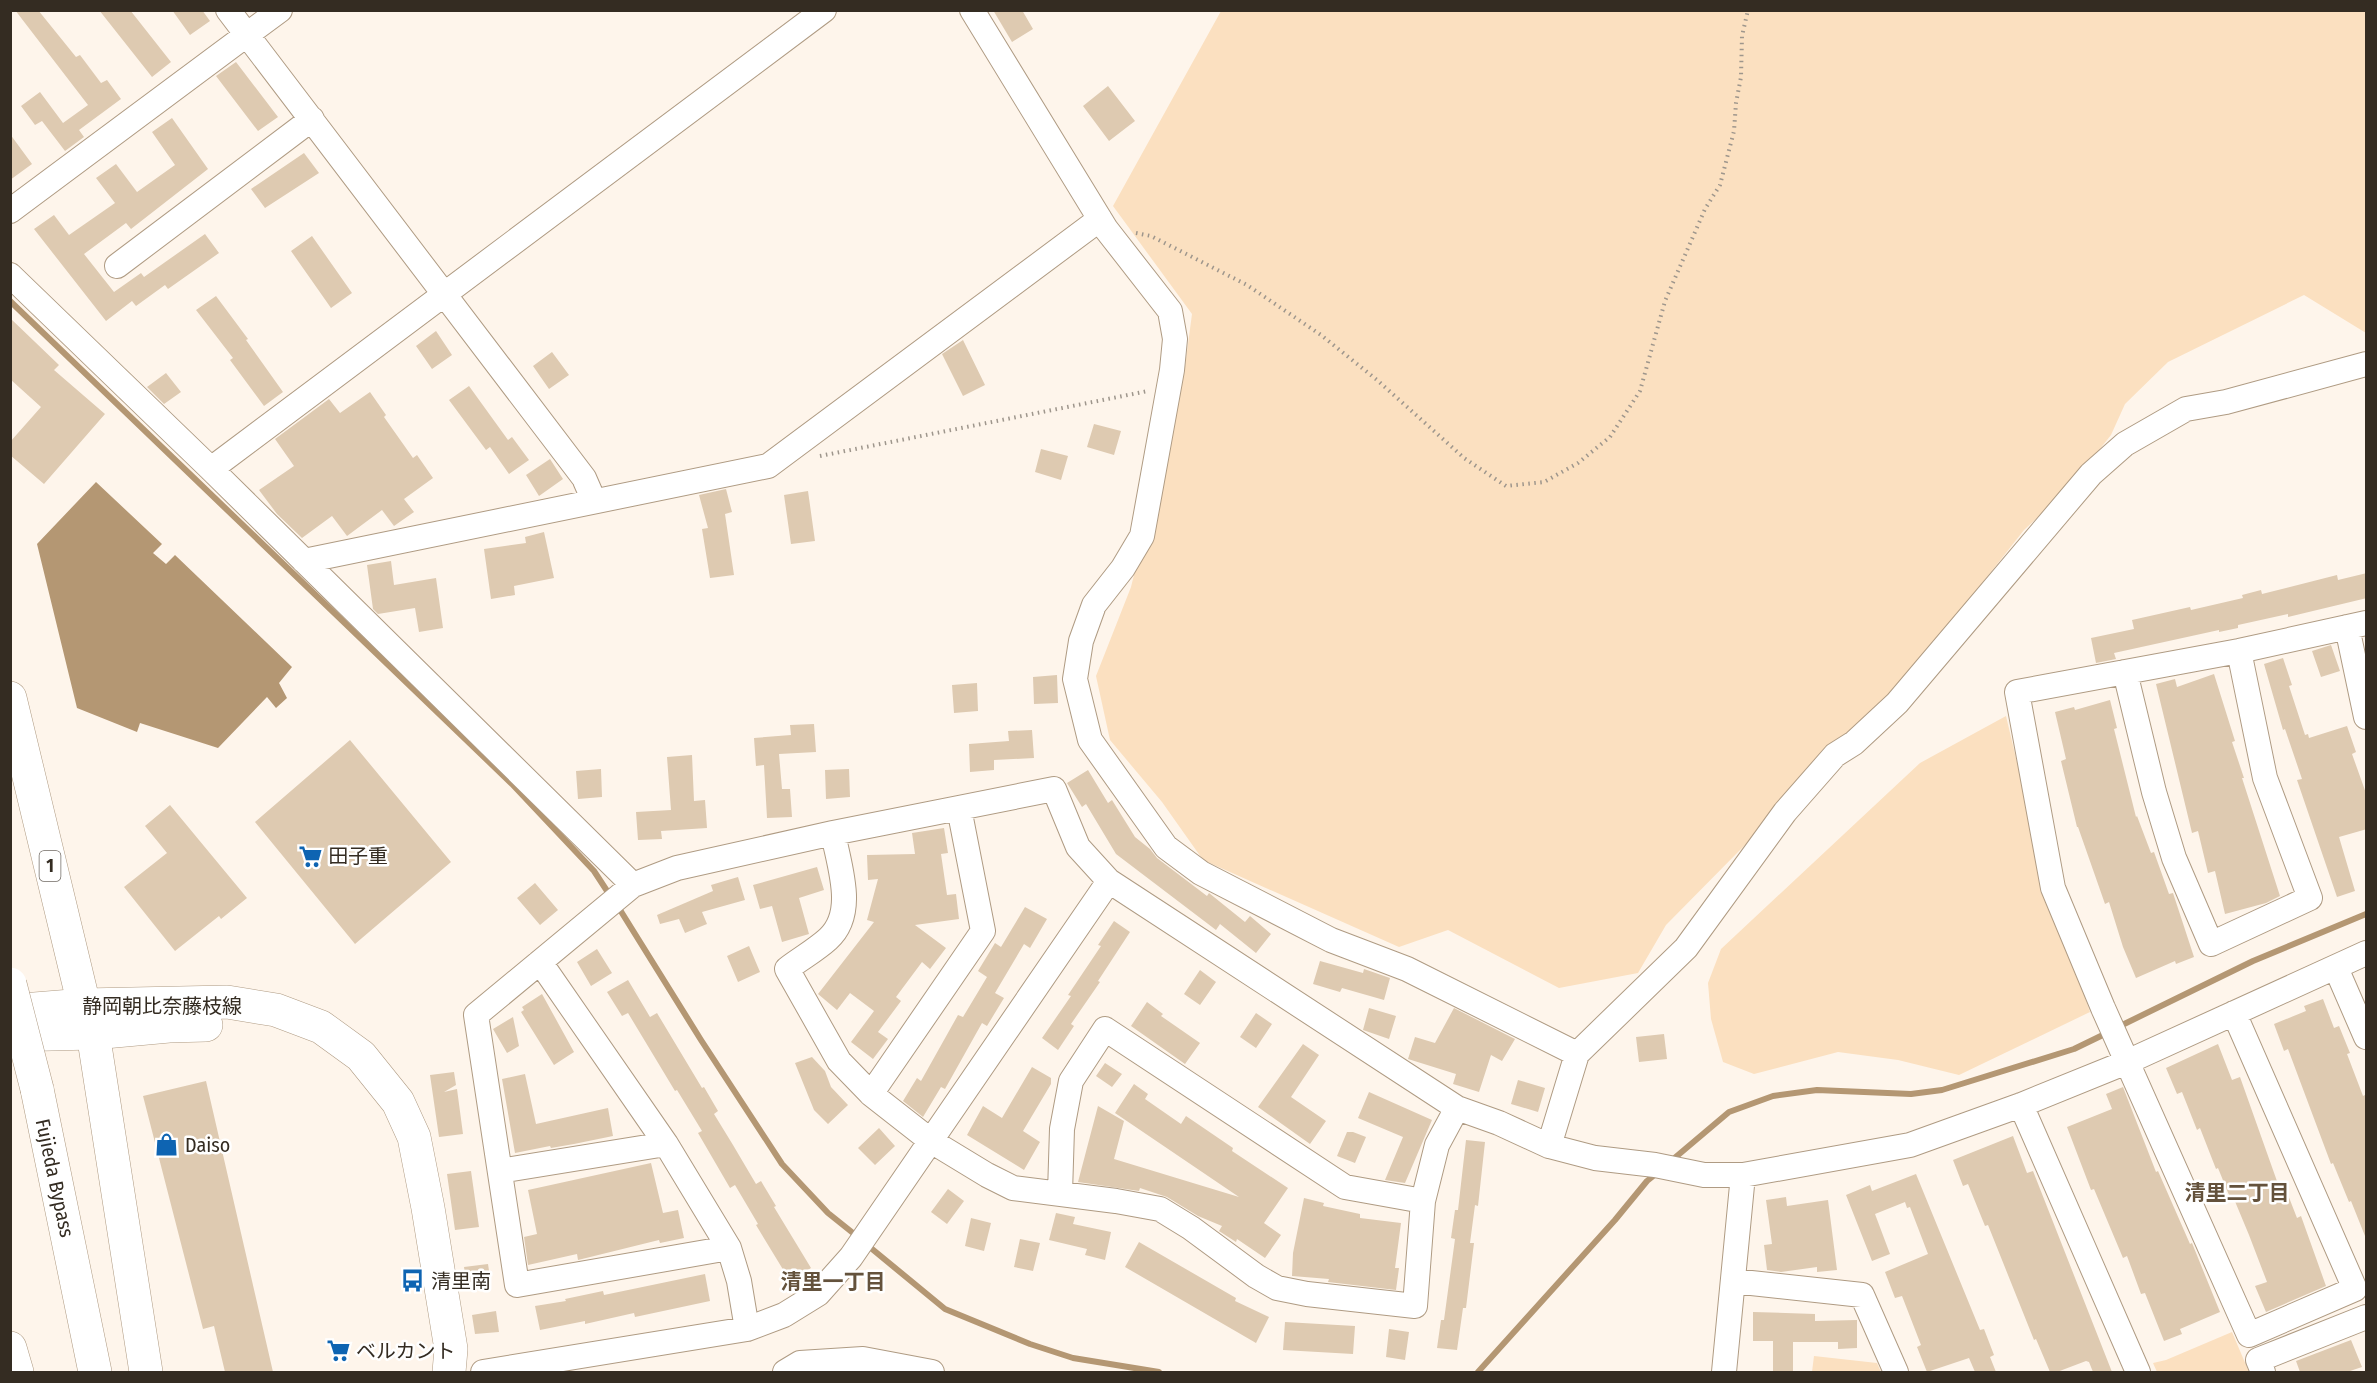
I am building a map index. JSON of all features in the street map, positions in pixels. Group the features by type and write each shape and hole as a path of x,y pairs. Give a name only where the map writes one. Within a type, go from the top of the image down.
{"main road":[{"name":"1","path":"10,698 88,1019 146,1372"},
{"name":"Fujieda Bypass","path":"10,984 37,1089 95,1372"},
{"name":"静岡朝比奈藤枝線","path":"10,1035 88,1019 227,1002 276,1010 321,1028 360,1056 398,1102 414,1137 451,1349 448,1372"},
{"name":"静岡朝比奈藤枝線","path":"10,1011 88,1019"},
{"path":"10,1348 17,1372"}],"street":[{"path":"228,10 584,478 594,501"},
{"path":"10,211 280,10"},
{"path":"211,469 824,10"},
{"path":"972,10 1103,224 1170,311 1175,339 1169,387 1142,536 1123,568 1094,605 1081,641 1075,679 1090,740 1166,847 1201,873 1331,940 1407,969 1577,1054"},
{"path":"117,267 312,120"},
{"path":"304,561 768,466 1103,224"},
{"path":"10,276 211,469 633,885"},
{"path":"1549,1146 1577,1054 1686,948 1785,812 1835,755 1854,743 1897,703 2091,474 2125,444 2186,409 2237,399 2367,364"},
{"path":"2234,1013 2355,1289 2248,1335 2103,1008 2053,888 2017,693 2239,651 2357,625 2367,717"},
{"path":"2125,672 2154,792 2174,858 2211,944 2310,898 2265,778 2239,651"},
{"path":"729,1248 517,1285 476,1015 633,885 677,867 1054,789 1078,847 1109,881 1456,1108 1499,1123 1549,1146 1595,1158 1655,1165 1704,1175 1743,1175 1910,1145 2021,1105 2127,1062 2367,953"},
{"path":"871,1094 983,931 959,808"},
{"path":"833,833 844,893 842,922 829,938 786,969 839,1061 871,1094 931,1141 1013,1188 1160,1209 1191,1228 1256,1276 1277,1288 1307,1294 1415,1306 1423,1201 1437,1145 1456,1108"},
{"path":"483,1372 747,1329 784,1315 818,1294 851,1257 1109,881"},
{"path":"540,962 666,1144 729,1248 739,1281 747,1329"},
{"path":"2336,968 2367,1037"},
{"path":"1060,1193 1062,1130 1071,1081 1105,1029 1345,1188 1423,1201"},
{"path":"2021,1105 2138,1372"},
{"path":"500,1171 666,1144"},
{"path":"1724,1372 1743,1175"},
{"path":"1732,1281 1862,1295 1896,1372"},
{"path":"2263,1372 2258,1360 2367,1317"},
{"path":"785,1372 800,1363 863,1359 895,1368 932,1372"}],"path":[{"path":"1103,224 1151,236 1247,285 1321,335 1377,380 1464,458 1506,486 1544,482 1578,463 1610,437 1640,392 1665,301 1705,209 1720,186 1734,131 1741,77 1742,36 1748,10"},
{"path":"814,457 1169,387"}],"shaded area":[{"path":"1221,11 2366,11 2366,333 2304,295 2168,362 2125,404 2111,435 2068,489 2024,530 1898,690 1666,925 1638,973 1559,988 1448,930 1399,947 1203,860 1162,802 1110,740 1096,676 1131,587 1184,374 1192,314 1113,206"},
{"path":"96,482 162,544 153,553 166,564 175,555 292,667 279,683 287,698 276,708 267,697 218,748 140,723 137,732 77,708 37,544"},
{"path":"2006,716 2047,889 2090,1012 1959,1075 1898,1060 1838,1052 1754,1074 1723,1062 1711,1019 1708,983 1721,949 1920,763"},
{"path":"2232,1332 2249,1372 2157,1372 2153,1363 2166,1360"},
{"path":"1814,1356 1877,1363 1881,1372 1812,1372"}],"building":[{"path":"15,10 38,10 76,57 80,55 101,83 107,80 121,99 79,130 84,137 65,151 42,121 35,125 21,106 40,92 63,123 88,105"},
{"path":"99,10 130,10 171,62 152,77"},
{"path":"172,10 202,10 210,21 190,35"},
{"path":"993,10 1022,10 1033,29 1012,42"},
{"path":"236,62 278,117 258,131 216,76"},
{"path":"1108,86 1135,121 1109,141 1083,106"},
{"path":"172,118 208,169 131,229 126,223 84,254 114,292 141,273 144,277 205,234 219,253 168,289 165,285 136,306 132,301 106,321 34,229 54,215 69,235 115,203 96,178 116,164 137,192 175,165 152,132"},
{"path":"10,134 32,164 10,180"},
{"path":"304,153 319,173 265,208 251,189"},
{"path":"312,236 352,293 331,308 291,251"},
{"path":"216,296 283,392 264,406 230,360 233,358 196,310"},
{"path":"10,318 59,365 54,370 105,414 44,484 10,455 10,442 41,407 10,379"},
{"path":"436,331 452,355 432,369 416,346"},
{"path":"963,340 985,385 963,396 942,354"},
{"path":"552,352 569,375 549,389 533,366"},
{"path":"166,373 181,392 164,404 147,387"},
{"path":"469,386 508,440 512,437 529,460 509,474 490,447 486,450 449,400"},
{"path":"370,392 386,415 384,417 413,458 417,455 433,478 404,499 414,512 394,526 382,510 347,536 332,516 302,538 277,514 259,490 294,466 275,439 329,399 340,413"},
{"path":"1094,424 1121,431 1114,455 1087,447"},
{"path":"1041,449 1068,456 1061,480 1035,472"},
{"path":"550,459 563,479 539,496 526,475"},
{"path":"726,489 732,512 725,514 734,575 710,578 702,529 708,528 699,495"},
{"path":"808,491 815,541 791,544 784,495"},
{"path":"544,532 554,578 514,586 515,595 491,599 484,549 526,543 525,537"},
{"path":"391,561 394,585 436,578 443,628 419,632 415,608 378,614 373,609 367,565"},
{"path":"2367,573 2367,598 2288,617 2288,614 2238,625 2238,628 2114,653 2116,659 2096,663 2091,638 2134,629 2132,620 2243,598 2242,595 2261,590 2262,594 2337,575 2338,580"},
{"path":"2331,645 2340,671 2321,677 2312,651"},
{"path":"2283,658 2292,685 2289,686 2305,735 2308,734 2309,738 2347,726 2356,752 2352,754 2367,796 2367,829 2339,837 2355,891 2337,897 2297,780 2302,779 2285,729 2283,730 2264,664"},
{"path":"2214,674 2235,741 2232,742 2244,778 2242,778 2280,896 2266,903 2225,914 2215,871 2208,873 2198,831 2192,833 2156,684 2175,679 2177,687"},
{"path":"1057,675 1058,703 1034,704 1033,677"},
{"path":"977,683 978,711 954,713 952,685"},
{"path":"2110,700 2117,728 2114,729 2136,817 2151,853 2154,852 2169,894 2173,893 2194,957 2176,964 2175,961 2136,978 2123,947 2109,902 2105,904 2077,827 2061,761 2066,759 2055,712 2074,707 2075,710"},
{"path":"814,724 816,752 779,754 782,789 790,789 792,817 767,818 764,765 756,766 754,738 791,735 790,725"},
{"path":"1032,730 1034,758 994,760 994,770 970,772 969,744 1009,741 1008,731"},
{"path":"350,740 451,862 355,944 255,822"},
{"path":"692,755 694,801 705,800 707,828 661,831 662,839 638,840 636,812 671,810 667,757"},
{"path":"601,769 602,797 578,799 576,771"},
{"path":"849,769 850,797 826,799 825,770"},
{"path":"1088,770 1108,803 1112,800 1135,837 1157,858 1207,896 1209,893 1245,922 1250,916 1271,934 1256,953 1220,924 1216,930 1116,854 1086,804 1082,807 1067,783"},
{"path":"170,805 247,898 221,919 219,916 175,951 124,887 167,853 145,826"},
{"path":"944,828 948,853 941,854 947,895 956,894 959,919 915,925 946,948 930,969 922,962 896,997 901,1001 878,1032 888,1039 873,1059 851,1042 874,1011 850,993 837,1010 818,994 874,922 867,920 878,879 868,880 867,855 915,854 912,833"},
{"path":"817,867 824,890 799,898 809,934 782,942 772,906 760,909 753,885"},
{"path":"738,877 745,900 702,912 707,924 685,933 679,919 660,924 657,915 713,891 711,885"},
{"path":"535,883 558,910 540,925 517,898"},
{"path":"1025,907 1047,919 1030,948 1024,944 995,993 1004,998 987,1026 982,1023 945,1089 941,1087 923,1117 903,1101 917,1078 921,1081 958,1015 963,1017 987,977 978,971 995,943 1001,947"},
{"path":"1114,921 1130,932 1071,1024 1074,1026 1058,1050 1042,1038 1071,996 1068,995 1101,946 1098,945"},
{"path":"749,946 760,972 738,982 727,956"},
{"path":"597,949 612,973 591,986 577,962"},
{"path":"1320,961 1363,973 1364,969 1390,978 1384,1000 1342,988 1340,992 1313,984"},
{"path":"1200,970 1216,982 1200,1005 1184,994"},
{"path":"628,980 650,1017 657,1013 718,1111 714,1114 756,1184 761,1181 811,1268 790,1281 735,1185 730,1188 698,1133 702,1131 677,1090 675,1091 628,1013 622,1016 607,992"},
{"path":"542,994 574,1052 554,1065 521,1012 524,1010 522,1007"},
{"path":"2323,999 2334,1028 2339,1026 2363,1096 2367,1094 2365,1236 2351,1201 2349,1202 2333,1163 2331,1164 2288,1049 2284,1051 2274,1024 2306,1011 2304,1006"},
{"path":"1147,1002 1163,1014 1161,1016 1200,1043 1185,1064 1131,1026"},
{"path":"1369,1008 1396,1016 1389,1039 1363,1030"},
{"path":"1454,1008 1515,1039 1502,1061 1491,1055 1479,1092 1453,1084 1456,1074 1408,1059 1415,1037 1435,1043"},
{"path":"1256,1013 1272,1024 1256,1048 1240,1037"},
{"path":"513,1017 519,1046 507,1053 493,1029"},
{"path":"1664,1034 1667,1059 1639,1062 1636,1037"},
{"path":"1303,1044 1319,1055 1291,1097 1326,1121 1310,1144 1258,1107"},
{"path":"2218,1044 2232,1080 2240,1077 2278,1184 2283,1182 2297,1218 2301,1216 2326,1286 2266,1312 2255,1286 2267,1282 2249,1235 2234,1199 2231,1200 2218,1168 2216,1169 2200,1128 2197,1130 2182,1092 2177,1094 2166,1068"},
{"path":"812,1057 825,1071 831,1087 848,1105 828,1124 814,1110 795,1063"},
{"path":"1105,1063 1122,1074 1112,1087 1096,1076"},
{"path":"1032,1067 1051,1078 1051,1084 1023,1131 1040,1142 1024,1170 967,1135 983,1106 1002,1118"},
{"path":"454,1072 456,1085 444,1092 457,1089 463,1134 439,1137 430,1075"},
{"path":"525,1074 536,1124 608,1108 613,1136 515,1153 502,1079"},
{"path":"1518,1080 1545,1088 1538,1112 1511,1104"},
{"path":"206,1081 273,1372 225,1372 214,1326 203,1329 143,1096"},
{"path":"1134,1084 1148,1094 1145,1099 1181,1124 1186,1116 1233,1148 1232,1151 1288,1188 1264,1223 1281,1235 1265,1258 1237,1239 1236,1242 1219,1231 1222,1226 1198,1216 1167,1197 1140,1188 1139,1191 1078,1182 1098,1106 1124,1121 1114,1159 1239,1197 1115,1113"},
{"path":"2123,1087 2156,1172 2158,1171 2190,1244 2192,1243 2220,1312 2180,1329 2182,1334 2164,1341 2145,1293 2141,1294 2127,1256 2123,1258 2094,1189 2091,1190 2067,1127 2112,1109 2106,1094"},
{"path":"1369,1092 1432,1120 1405,1183 1385,1180 1403,1137 1358,1118"},
{"path":"879,1128 895,1146 875,1165 858,1148"},
{"path":"1347,1132 1366,1137 1355,1163 1337,1156"},
{"path":"2013,1136 2027,1173 2033,1171 2112,1372 2093,1372 2089,1362 2086,1361 2057,1372 2050,1372 2036,1339 2034,1340 1988,1225 1985,1226 1968,1184 1963,1186 1953,1160"},
{"path":"1466,1140 1485,1142 1478,1206 1475,1205 1470,1243 1474,1243 1466,1308 1463,1308 1457,1350 1437,1348 1441,1320 1444,1320 1455,1239 1451,1238 1455,1210 1458,1210"},
{"path":"651,1163 663,1213 678,1210 684,1238 660,1243 659,1240 578,1260 577,1254 528,1265 524,1237 537,1234 528,1190"},
{"path":"471,1171 479,1227 455,1230 447,1174"},
{"path":"1916,1174 1980,1330 1984,1329 1994,1355 1990,1357 1996,1372 1975,1372 1969,1358 1927,1372 1917,1347 1921,1345 1902,1296 1895,1298 1885,1272 1928,1254 1910,1207 1907,1208 1905,1202 1875,1214 1890,1254 1872,1261 1846,1195 1870,1185 1872,1191"},
{"path":"948,1189 964,1201 947,1224 931,1212"},
{"path":"1786,1197 1787,1206 1828,1200 1837,1270 1817,1272 1817,1267 1781,1272 1767,1270 1764,1245 1772,1244 1766,1200"},
{"path":"1304,1198 1324,1203 1323,1206 1360,1214 1360,1218 1401,1223 1395,1268 1399,1268 1396,1290 1328,1282 1329,1279 1292,1276 1293,1253"},
{"path":"1056,1213 1075,1217 1073,1224 1111,1232 1105,1260 1085,1255 1087,1249 1049,1240"},
{"path":"971,1218 991,1223 984,1251 965,1246"},
{"path":"1020,1239 1040,1243 1033,1271 1014,1267"},
{"path":"1139,1242 1236,1298 1235,1301 1269,1317 1256,1343 1125,1267"},
{"path":"488,1264 491,1284 467,1286 464,1267"},
{"path":"705,1274 710,1301 635,1317 634,1313 585,1324 585,1321 540,1330 535,1306 603,1291 604,1295"},
{"path":"496,1311 499,1332 475,1334 472,1315"},
{"path":"1753,1312 1815,1314 1815,1321 1857,1320 1857,1348 1838,1349 1838,1342 1793,1342 1793,1372 1773,1372 1773,1341 1753,1341"},
{"path":"1285,1322 1355,1326 1353,1354 1283,1350"},
{"path":"1389,1329 1409,1332 1405,1360 1386,1357"},
{"path":"2351,1340 2362,1367 2347,1372 2300,1372 2296,1361"}],"waterway":[{"path":"10,301 512,784 594,871 611,897"},
{"path":"617,905 782,1164 828,1213 858,1237"},
{"path":"2116,1028 2253,961 2366,914"},
{"path":"1671,1161 1729,1112 1773,1096 1817,1090 1911,1094 1942,1090 2074,1049 2107,1033"},
{"path":"1478,1372 1615,1220 1647,1181 1657,1173"},
{"path":"866,1244 945,1309 1030,1344 1073,1358 1159,1372"}],"place":[{"name":"田子重","path":"310,856"},
{"name":"Daiso","path":"167,1145"},
{"name":"清里南","path":"413,1281"},
{"name":"ベルカント","path":"338,1351"}],"district":[{"name":"清里二丁目","path":"2237,1193"},
{"name":"清里一丁目","path":"833,1282"}]}
